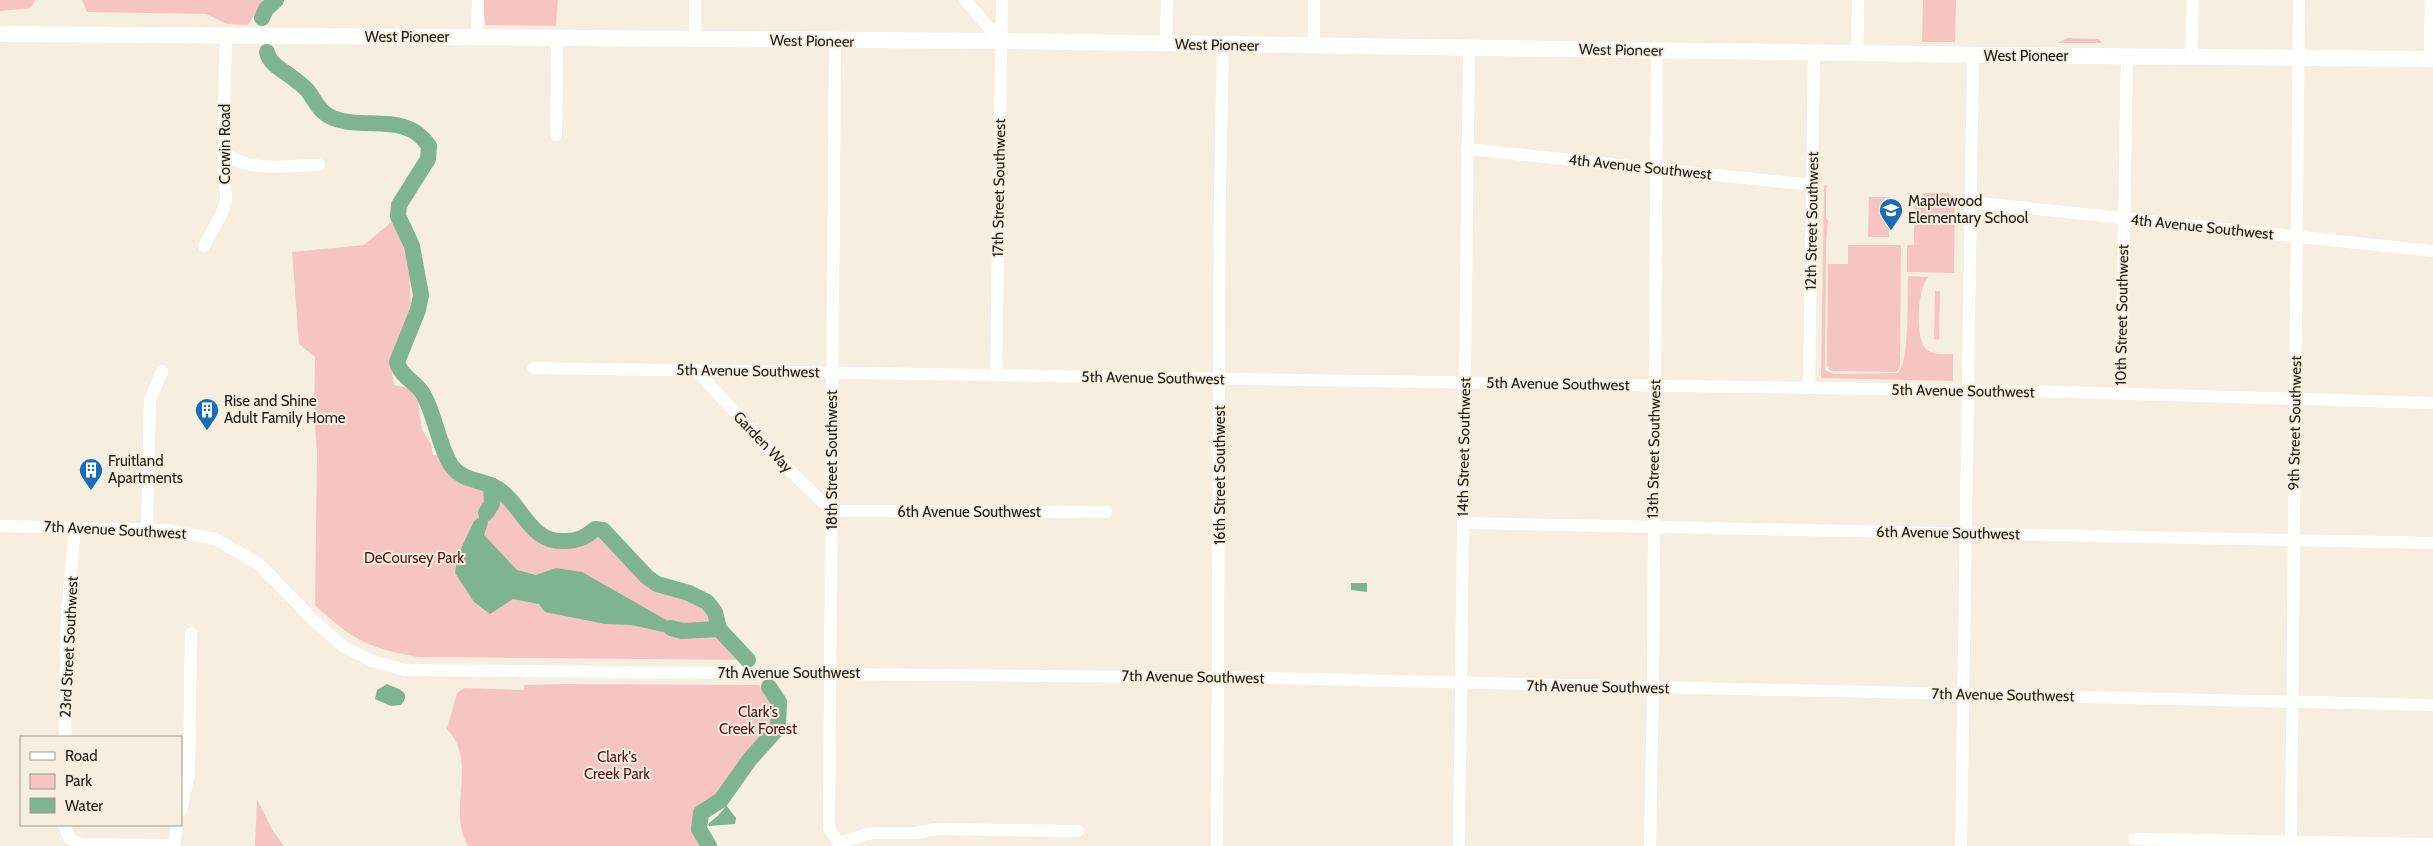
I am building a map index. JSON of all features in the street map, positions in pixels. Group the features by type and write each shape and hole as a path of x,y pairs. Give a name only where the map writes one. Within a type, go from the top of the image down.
{"main road":[{"name":"West Pioneer","path":"0,34 477,37 835,42 1001,41 1857,54 2432,59"}],"street":[{"path":"477,37 478,0"},
{"path":"695,0 695,40"},
{"path":"966,0 1001,41"},
{"name":"17th Street Southwest","path":"996,375 1002,0"},
{"path":"1166,44 1167,0"},
{"path":"1314,0 1314,47"},
{"path":"1857,54 1858,0"},
{"path":"2192,57 2193,0"},
{"name":"9th Street Southwest","path":"2291,843 2299,0"},
{"path":"2431,0 2432,59"},
{"name":"Corwin Road","path":"204,246 222,213 226,200 223,151 226,36"},
{"path":"556,39 556,135"},
{"name":"18th Street Southwest","path":"835,42 829,828 840,844"},
{"name":"16th Street Southwest","path":"1217,846 1220,137 1223,44"},
{"name":"14th Street Southwest","path":"1459,846 1469,48"},
{"name":"13th Street Southwest","path":"1650,846 1653,688 1657,51"},
{"name":"12th Street Southwest","path":"1810,388 1814,53"},
{"path":"1961,846 1973,55"},
{"name":"10th Street Southwest","path":"2121,394 2127,56"},
{"name":"4th Avenue Southwest","path":"1467,148 1812,185"},
{"path":"223,151 238,161 254,165 319,165"},
{"name":"4th Avenue Southwest","path":"1971,202 2433,251"},
{"name":"5th Avenue Southwest","path":"533,368 1968,390 2433,403"},
{"path":"147,529 150,400 162,371"},
{"name":"Garden Way","path":"697,371 781,462 832,511"},
{"name":"6th Avenue Southwest","path":"832,511 1106,512"},
{"name":"6th Avenue Southwest","path":"1463,523 2433,543"},
{"name":"7th Avenue Southwest","path":"0,526 147,529 199,535 216,539 246,555 271,574 329,636 357,654 389,666 422,671 538,670 744,674 831,673 1218,678 2433,705"},
{"name":"23rd Street Southwest","path":"65,736 67,612 75,527"},
{"path":"182,806 189,774 191,633"},
{"path":"65,830 74,842 89,845 174,846 177,826"},
{"path":"840,844 870,834 916,833 936,830 1078,831"},
{"path":"2134,839 2433,844"}],"green space":[{"path":"0,0 35,0 31,8 0,11"},
{"path":"82,0 264,0 248,25 227,24 206,14 87,12"},
{"path":"483,0 558,0 556,26 485,25"},
{"path":"1923,0 1956,0 1955,42 1922,42"},
{"path":"2067,38 2099,39 2102,43 2057,43"},
{"path":"1824,185 1828,186 1826,188 1826,219 1828,220 1826,243 1825,370 1834,374 1898,373 1902,366 1906,342 1908,276 1929,277 1925,282 1920,301 1920,335 1922,343 1929,351 1938,354 1953,354 1953,381 1821,378"},
{"path":"1923,193 1949,193 1950,196 1955,196 1954,273 1907,272 1907,245 1914,245 1914,201 1944,200 1920,199"},
{"path":"1869,197 1890,197 1889,237 1868,237"},
{"name":"DeCoursey Park","path":"394,220 409,264 411,310 390,359 394,385 408,388 418,401 422,430 431,444 433,455 447,456 452,465 464,475 486,482 500,490 529,524 545,537 568,541 583,537 595,529 603,530 647,577 657,584 689,593 707,602 715,612 719,629 748,660 419,657 387,650 362,641 339,626 315,605 317,452 314,416 315,357 299,344 292,252 364,245"},
{"path":"1848,245 1901,245 1900,368 1896,372 1831,371 1827,366 1828,264 1848,264"},
{"path":"1935,291 1940,291 1939,339 1934,339"},
{"name":"Clark's Creek Park","path":"524,685 759,685 774,706 774,726 753,749 720,796 695,814 692,827 700,846 468,846 462,832 460,817 461,756 456,742 447,729 457,693 464,688 524,690"},
{"path":"257,799 273,831 284,846 255,846"}],"water":[{"path":"486,513 488,523 484,535 517,570 536,575 556,568 582,572 668,621 671,628 663,632 631,625 605,624 545,612 539,604 513,599 490,614 474,602 455,573 458,555 474,521"},
{"path":"1351,583 1367,583 1367,592 1351,590"},
{"path":"387,684 399,689 404,694 405,697 401,705 391,706 375,699 377,690"},
{"path":"726,805 736,818 735,824 709,826 708,824"}],"waterway":[{"path":"262,18 266,9 276,0"},
{"path":"267,52 274,64 305,87 321,110 328,116 345,122 397,125 420,135 429,146 428,159 399,205 398,216 412,246 421,295 418,310 397,362 401,371 423,394 443,449 451,465 461,475 498,489 507,496 527,522 543,536 553,540 570,541 582,538 595,529 603,530 647,577 657,584 689,593 707,602 715,612 719,629 748,660"},
{"path":"486,513 492,504 491,485"},
{"path":"671,628 682,631 719,629"},
{"path":"709,846 699,829 701,813 721,800 750,759 778,728 779,702 769,687"}],"place":[{"name":"Maplewood Elementary School","path":"1891,231"},
{"name":"Rise and Shine Adult Family Home","path":"207,431"},
{"name":"Fruitland Apartments","path":"91,491"}],"park label":[{"name":"Clark's Creek Forest","path":"758,720"}]}
